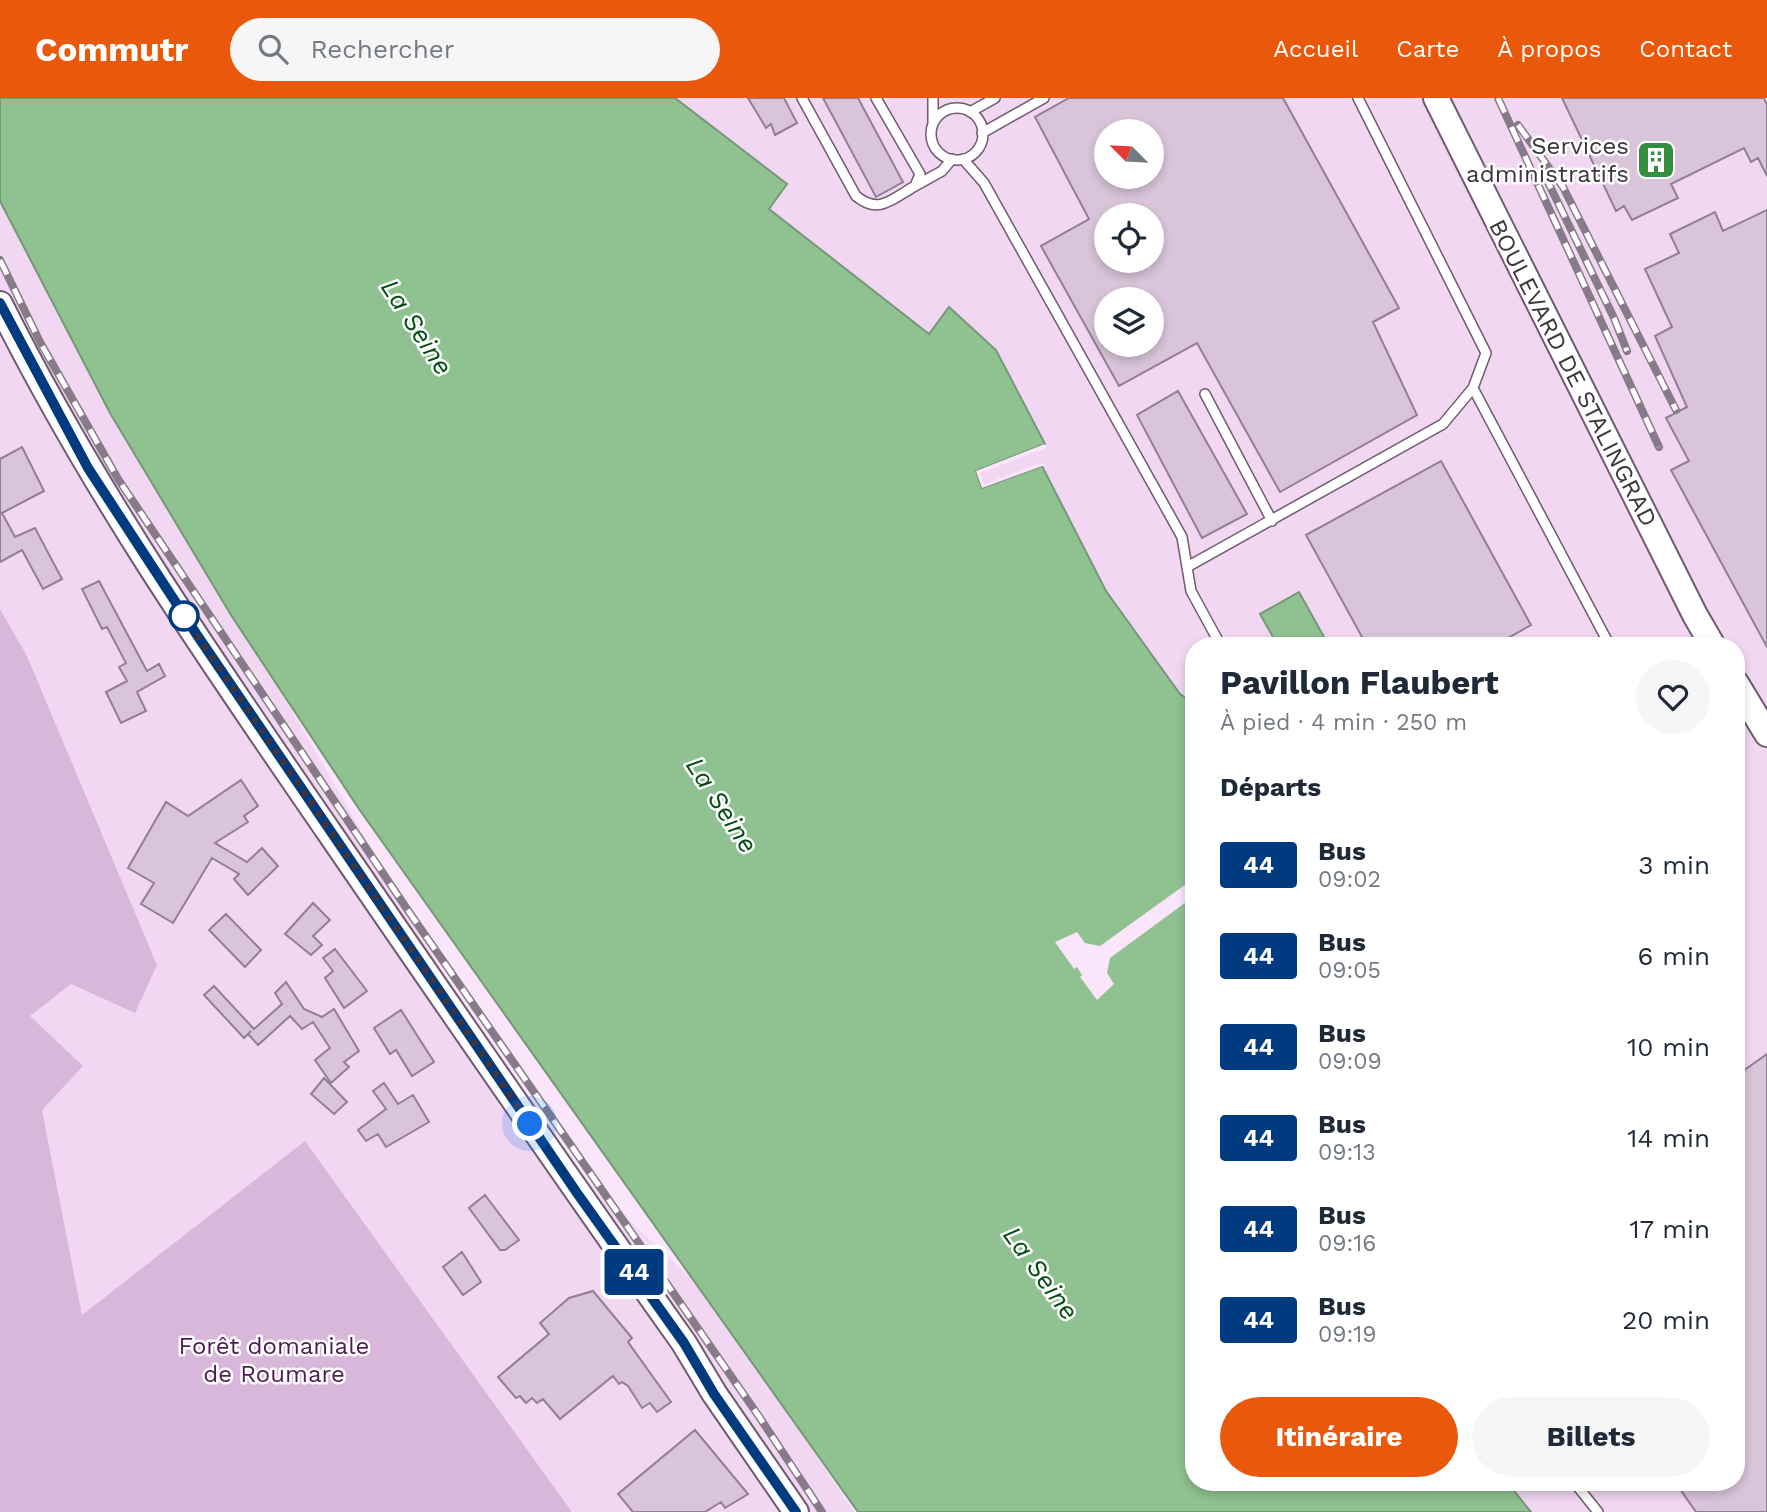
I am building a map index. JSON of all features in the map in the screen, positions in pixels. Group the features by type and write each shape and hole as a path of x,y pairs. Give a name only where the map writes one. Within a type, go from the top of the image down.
{"main road":[{"name":"BOULEVARD DE STALINGRAD","path":"1436,98 1708,637"},
{"path":"0,303 88,468 190,625 569,1181 684,1343 714,1394 796,1512"},
{"path":"1745,717 1767,734"}],"lane":[{"path":"802,98 856,196 867,205 877,207 942,171 952,159"},
{"path":"876,98 920,174 915,186"},
{"path":"933,98 933,124 934,145 939,152 952,159 963,159 977,149 982,133 977,117 963,108 946,110 933,124"},
{"path":"970,112 995,98"},
{"path":"982,133 1044,98"},
{"path":"1187,567 1443,424 1472,388 1486,353 1358,98"},
{"path":"963,159 984,183 1132,443 1182,537 1191,591 1216,637"},
{"path":"1472,388 1605,637"},
{"path":"1205,394 1272,521"},
{"path":"1581,1491 1598,1512"}],"shaded area":[{"path":"0,98 133,434 533,1130 707,1293 854,1512 572,1512 305,1141 82,1316 42,1110 30,1016 71,983 157,965 27,656 0,609"},
{"path":"675,98 1767,98 1767,1512 1531,1512 1514,1491 1745,1491 1745,637 1185,637 1185,697 1180,694 1106,591 1042,466 982,488 929,335 768,209 787,184"}],"green space":[{"name":"Forêt domaniale de Roumare","path":"0,609 27,656 157,965 135,1013 71,984 30,1016 83,1066 42,1110 82,1315 305,1141 572,1512 0,1512"}],"water":[{"name":"La Seine","path":"0,98 675,98 787,184 769,209 929,334 949,307 996,350 1045,444 976,471 982,488 1042,466 1106,591 1180,694 1185,697 1185,1491 1514,1491 1531,1512 858,1512 359,809 231,615 110,413 0,201"},
{"path":"1299,592 1324,637 1273,637 1260,614"}],"pier":[{"path":"1045,444 1046,448 980,473 984,484 1041,463 1045,465 982,488 976,471"},
{"path":"1185,885 1185,903 1110,958 1107,973 1114,984 1097,1000 1080,977 1082,975 1077,967 1074,969 1055,942 1077,932 1085,943 1100,946"}],"building":[{"path":"748,98 784,98 797,123 775,135 771,124 766,128"},
{"path":"823,98 858,98 903,182 876,197"},
{"path":"1069,98 1283,98 1399,308 1373,322 1417,415 1280,492 1197,343 1119,386 1103,357 1164,357 1164,287 1094,287 1094,341 1041,246 1089,219 1035,117"},
{"name":"Services administratifs","path":"1562,98 1764,98 1767,105 1767,176 1758,158 1751,162 1744,148 1671,184 1678,198 1632,220 1624,206 1616,211"},
{"path":"1767,210 1767,647 1671,470 1689,461 1666,418 1687,407 1655,336 1672,327 1645,269 1679,253 1670,234 1715,212 1723,231"},
{"path":"1178,391 1247,514 1202,538 1137,415"},
{"path":"22,447 44,491 2,513 15,537 35,528 62,579 43,589 22,550 0,562 0,459"},
{"path":"1441,461 1531,625 1510,637 1362,637 1306,535"},
{"path":"99,581 147,671 159,664 165,676 137,692 146,711 121,723 106,692 127,681 119,667 126,663 107,627 102,629 82,589"},
{"path":"241,780 258,806 244,816 248,822 215,843 247,862 262,848 278,866 248,895 234,879 239,874 212,858 173,923 141,904 154,883 128,868 166,802 188,816"},
{"path":"313,903 330,920 313,936 322,945 311,955 285,934"},
{"path":"226,914 261,950 245,967 209,930"},
{"path":"335,949 367,991 344,1008 325,978 333,971 323,958"},
{"path":"286,982 304,1009 322,1017 334,1009 359,1051 344,1062 349,1067 331,1083 315,1060 330,1048 313,1022 302,1029 290,1016 258,1045 248,1034 244,1038 204,995 214,986 254,1029 282,1004 275,993"},
{"path":"401,1010 434,1062 412,1076 396,1050 390,1054 374,1028"},
{"path":"1767,1054 1767,1512 1696,1512 1681,1491 1745,1491 1745,1070"},
{"path":"324,1078 347,1102 334,1114 311,1094"},
{"path":"384,1083 398,1104 413,1095 429,1122 386,1147 378,1134 366,1141 358,1130 386,1109 373,1091"},
{"path":"485,1195 519,1240 505,1250 500,1250 469,1208"},
{"path":"462,1252 481,1282 463,1295 443,1267"},
{"path":"593,1291 632,1338 628,1342 671,1402 657,1412 650,1403 642,1408 628,1386 622,1382 619,1384 613,1376 560,1419 543,1399 537,1403 532,1398 526,1403 520,1396 516,1398 498,1377 549,1334 540,1323 569,1298"},
{"path":"695,1430 748,1494 725,1508 721,1502 705,1512 633,1512 618,1494"}],"railway":[{"path":"1498,98 1659,447"},
{"path":"1518,125 1563,187 1676,410"},
{"path":"1544,174 1614,318 1627,351"},
{"path":"0,260 40,342 118,479 407,909 758,1415 822,1512"}],"bus line":[{"name":"44","path":"0,303 48,399 88,468 197,635 577,1193 684,1343 714,1394 796,1512"}],"place":[{"name":"Services administratifs","path":"1656,160"}],"route":[{"path":"184,616 530,1124"}]}
